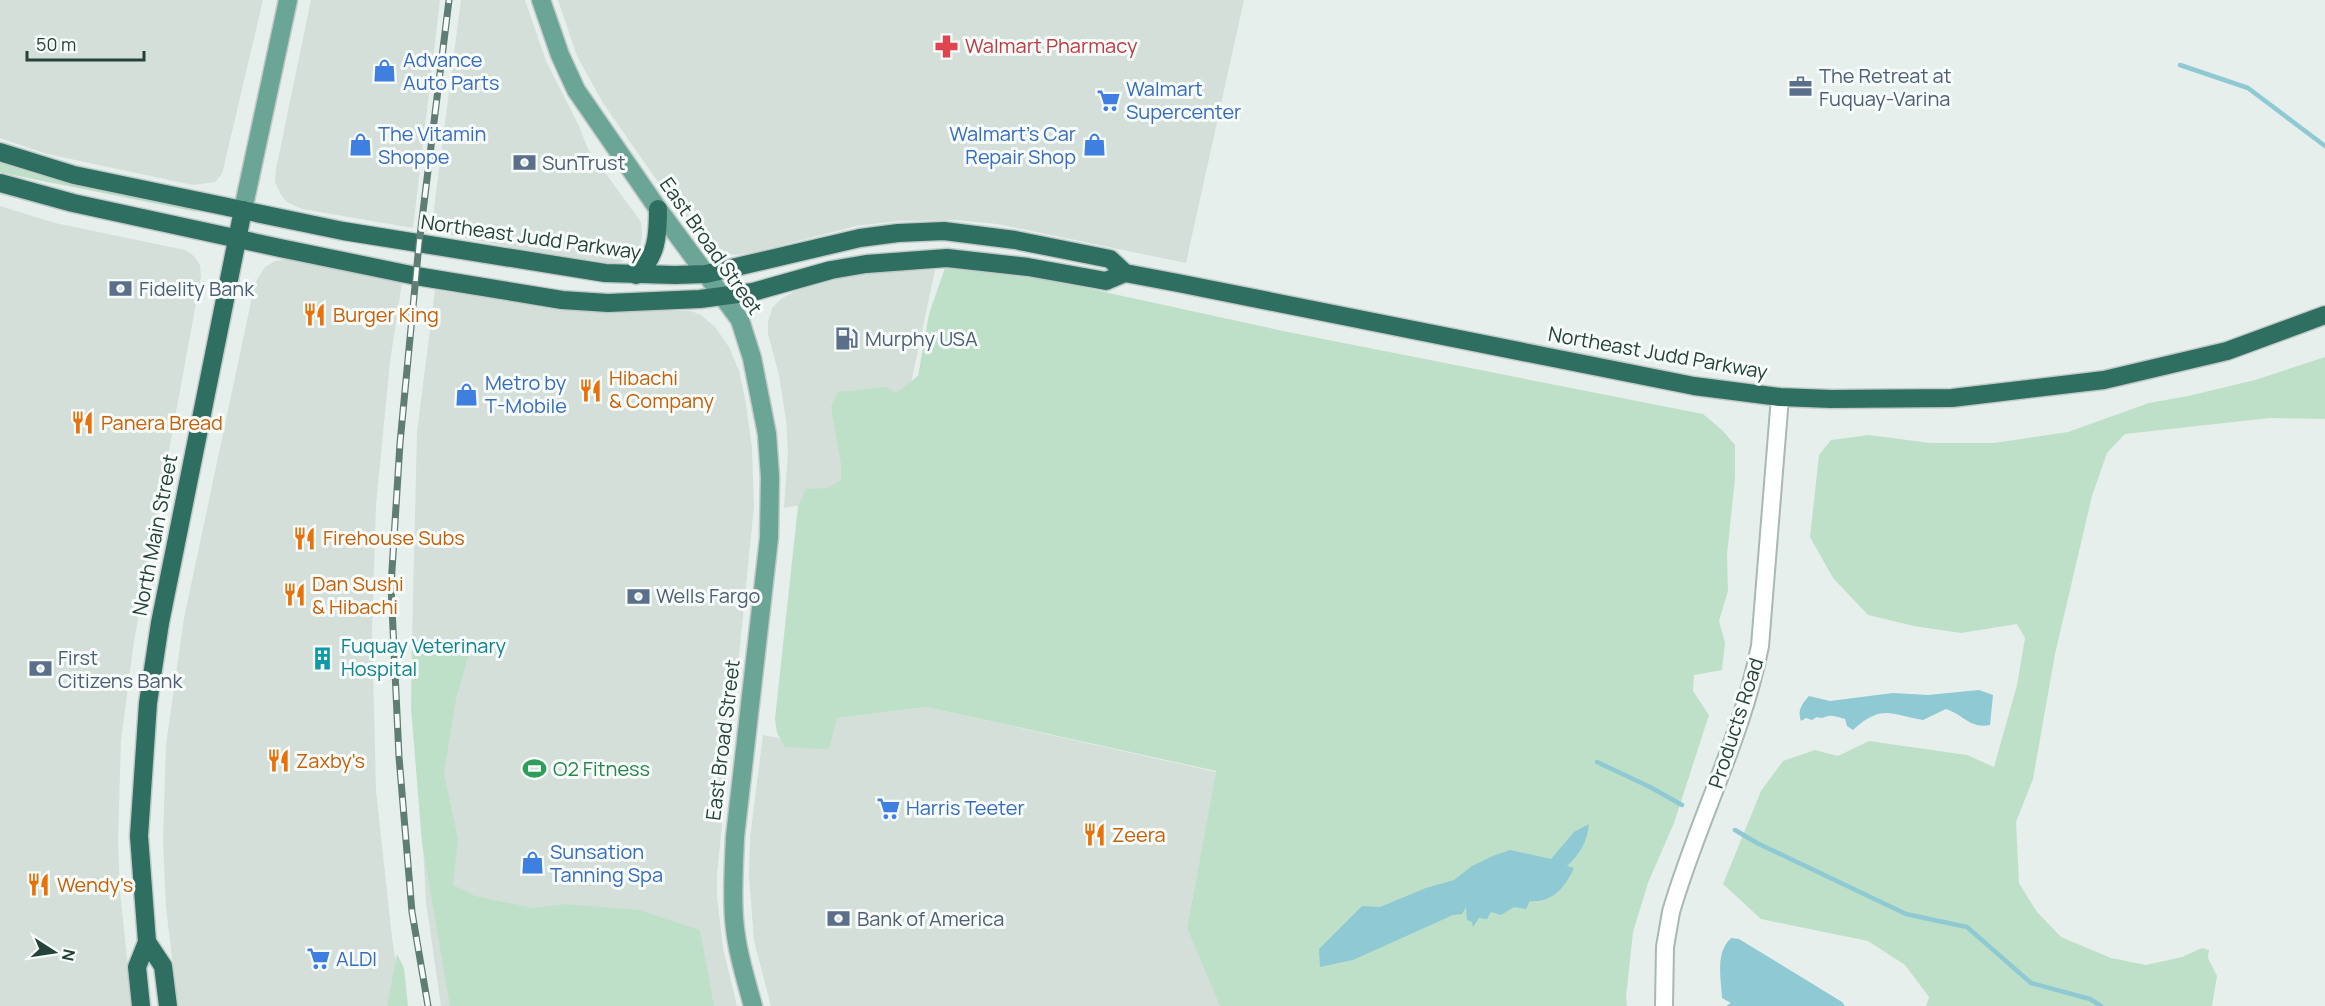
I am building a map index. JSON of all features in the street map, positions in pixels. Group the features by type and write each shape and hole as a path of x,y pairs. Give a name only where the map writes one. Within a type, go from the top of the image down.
{"highway":[{"name":"Northeast Judd Parkway","path":"0,152 74,175 343,231 605,273 706,274 860,238 898,233 944,231 1015,240 1110,259 1125,273 1683,384 1780,397 1952,398 2104,380 2227,351 2325,315"},
{"name":"Northeast Judd Parkway","path":"0,183 73,203 238,239 416,276 562,300 643,303 724,296 775,287 831,270 899,260 947,258 987,261 1106,281 1125,273"},
{"path":"636,275 645,267 656,249 658,209"},
{"name":"North Main Street","path":"141,1006 137,967 147,942 139,836 148,703 178,533 243,210"},
{"name":"North Main Street","path":"147,942 163,966 168,1006"}],"main road":[{"name":"North Main Street","path":"243,210 288,0"},
{"name":"East Broad Street","path":"542,0 560,55 576,90 658,209 724,296 743,325 752,358 767,434 770,477 769,538 735,837 734,917 740,957 753,1006"}],"street":[{"name":"Products Road","path":"1664,1006 1665,947 1671,912 1746,705 1760,646 1780,397"}],"shaded area":[{"path":"0,0 263,0 222,174 215,182 193,185 47,154 0,138"},
{"path":"311,0 440,0 413,228 302,209 287,202 275,182"},
{"path":"461,0 525,0 546,61 588,149 641,222 640,246 634,254 622,262 606,264 584,262 431,231"},
{"path":"558,0 1244,0 1186,263 998,224 956,220 898,221 856,226 751,253 734,255 720,250 683,218 603,103 577,56"},
{"path":"0,206 55,223 185,250 194,256 200,265 201,276 134,641 121,740 118,840 120,892 132,1006 0,1006"},
{"path":"289,259 402,282 390,362 376,505 372,631 376,790 392,938 403,1006 178,1006 166,908 163,840 166,745 184,618 255,283 265,267 275,261"},
{"path":"935,270 908,397 845,497 784,508 788,452 779,375 768,334 768,322 772,308 781,299 795,291 833,280 873,272"},
{"path":"435,290 599,311 691,311 701,315 715,327 729,347 739,371 745,398 752,448 754,506 717,874 723,948 737,1006 441,1006 426,902 412,641 417,432"},
{"path":"926,707 1216,772 1187,928 1225,1006 771,1006 754,941 749,876 750,838 763,735 828,748 837,718"}],"green space":[{"path":"0,162 35,174 196,209 197,212 0,172"},
{"path":"946,265 971,266 1063,283 1283,331 1703,414 1722,430 1735,445 1735,478 1727,555 1728,591 1719,621 1725,643 1722,670 1694,675 1693,691 1709,715 1674,823 1648,883 1633,932 1627,1006 1220,1006 1187,928 1216,771 926,707 837,718 829,749 785,747 777,733 775,719 798,506 806,489 828,488 841,480 841,464 831,407 838,392 886,387 896,393 918,376 929,314"},
{"path":"2325,357 2325,419 2270,418 2125,434 2107,453 2092,496 2055,654 2033,779 2016,822 2019,883 2037,912 2061,937 2111,958 2146,965 2182,957 2202,948 2209,950 2208,958 2217,976 2212,1006 1926,1006 1929,997 1905,965 1868,941 1761,919 1723,884 1761,791 1783,761 1815,750 1838,756 1869,741 1967,755 1994,767 2017,685 2025,638 2017,624 1961,633 1914,626 1868,615 1833,578 1810,537 1819,455 1831,440 1869,435 1930,443 1994,443 2068,432 2149,403 2255,380"},
{"path":"412,641 469,654 456,699 444,773 458,839 453,885 475,896 533,908 565,904 639,910 700,930 714,1006 450,1006 422,843 411,708"},
{"path":"397,954 404,968 408,1006 387,1006"}],"water":[{"path":"1979,690 1993,695 1990,725 1977,725 1946,709 1923,720 1894,714 1879,714 1853,730 1847,726 1845,719 1835,716 1817,717 1812,720 1806,718 1801,721 1800,717 1801,707 1809,696 1830,701 1893,693 1928,695"},
{"path":"1589,824 1582,847 1567,866 1574,868 1562,887 1552,896 1530,901 1526,909 1514,907 1501,915 1491,912 1487,919 1479,918 1473,927 1472,922 1467,920 1466,907 1462,914 1453,915 1353,960 1320,967 1319,949 1362,906 1380,907 1426,888 1454,880 1472,866 1510,850 1551,859 1574,832"},
{"path":"1731,938 1739,939 1845,1006 1726,1006 1731,1003 1722,998 1720,966 1723,951"}],"waterway":[{"path":"2180,65 2248,88 2325,146"},
{"path":"1597,762 1682,805"},
{"path":"1735,830 1757,843 1906,914 1967,927 2031,983 2090,999 2101,1006"}],"railway":[{"path":"428,1006 412,912 399,757 391,586 400,443 419,244 449,0"}],"place":[{"name":"Walmart Pharmacy","path":"947,46"},
{"name":"Advance Auto Parts","path":"385,71"},
{"name":"The Retreat at Fuquay-Varina","path":"1801,87"},
{"name":"Walmart Supercenter","path":"1108,100"},
{"name":"The Vitamin Shoppe","path":"360,145"},
{"name":"Walmart's Car Repair Shop","path":"1094,145"},
{"name":"SunTrust","path":"524,163"},
{"name":"Fidelity Bank","path":"121,289"},
{"name":"Burger King","path":"315,315"},
{"name":"Murphy USA","path":"847,339"},
{"name":"Hibachi & Company","path":"591,390"},
{"name":"Metro by T-Mobile","path":"467,394"},
{"name":"Panera Bread","path":"83,423"},
{"name":"Firehouse Subs","path":"305,538"},
{"name":"Dan Sushi & Hibachi","path":"294,595"},
{"name":"Wells Fargo","path":"638,596"},
{"name":"Fuquay Veterinary Hospital","path":"323,658"},
{"name":"First Citizens Bank","path":"40,669"},
{"name":"Zaxby's","path":"278,761"},
{"name":"O2 Fitness","path":"535,769"},
{"name":"Harris Teeter","path":"888,808"},
{"name":"Zeera","path":"1094,835"},
{"name":"Sunsation Tanning Spa","path":"532,863"},
{"name":"Wendy's","path":"39,885"},
{"name":"Bank of America","path":"839,919"},
{"name":"ALDI","path":"318,959"}]}
